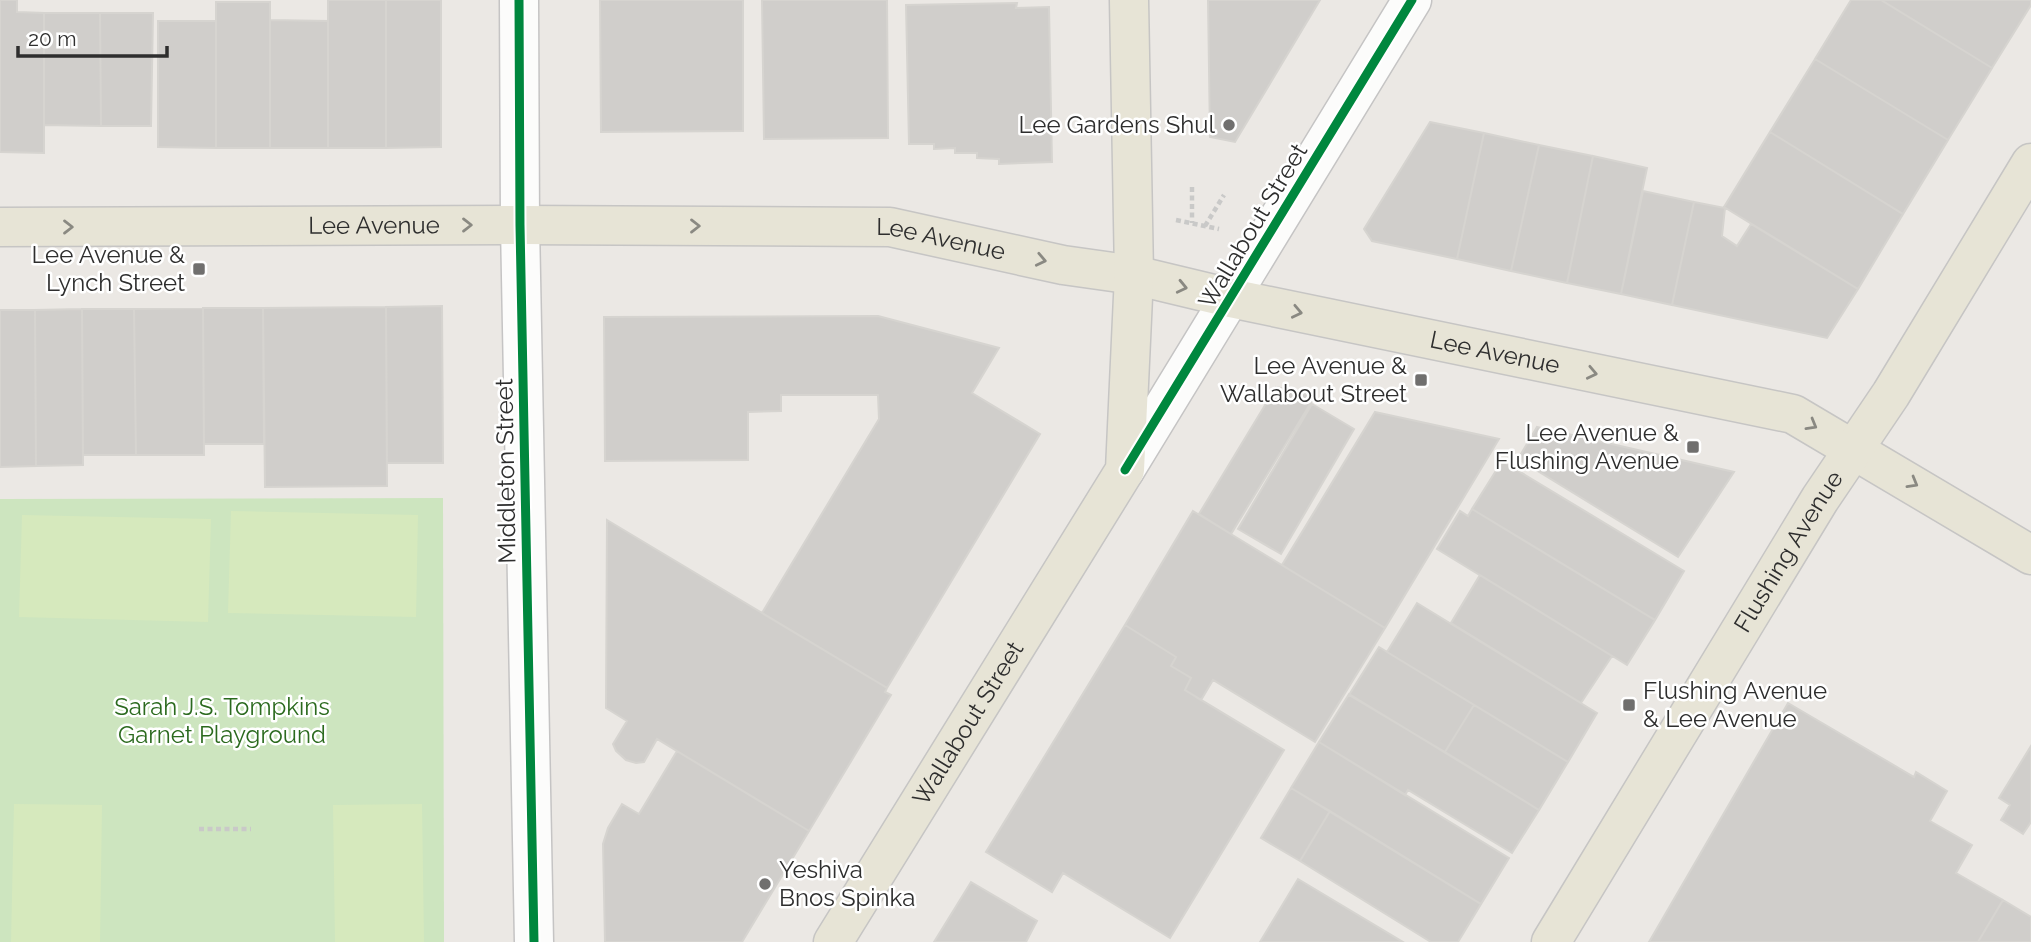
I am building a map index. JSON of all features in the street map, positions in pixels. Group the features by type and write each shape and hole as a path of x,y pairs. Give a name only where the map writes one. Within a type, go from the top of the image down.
{"main road":[{"name":"Wallabout Street","path":"834,942 1125,470 1133,275 1129,0"},
{"name":"Flushing Avenue","path":"1551,942 1820,499 1891,394 2031,163"},
{"name":"Lee Avenue","path":"0,228 520,225 890,227 1063,265 1133,275 1230,298 1793,414 2031,555"}],"street":[{"name":"Middleton Street","path":"519,0 520,225 534,942"},
{"name":"Wallabout Street","path":"1125,470 1412,0"}],"path":[{"path":"1192,187 1192,223"},
{"path":"1205,226 1224,195"},
{"path":"1173,219 1230,232"},
{"path":"199,829 251,830"}],"green space":[{"name":"Sarah J.S. Tompkins Garnet Playground","path":"443,498 444,942 0,942 0,499"},
{"path":"231,511 418,515 416,617 228,613"},
{"path":"22,515 211,519 208,622 19,617"},
{"path":"14,804 102,805 100,942 11,942"},
{"path":"422,804 424,942 335,942 333,805"}],"building":[{"path":"0,0 17,0 17,12 44,13 44,153 0,152"},
{"path":"328,0 386,0 386,148 328,148"},
{"path":"386,0 441,0 441,147 386,148"},
{"path":"600,0 743,0 743,131 601,132"},
{"path":"762,0 887,0 888,138 764,139"},
{"path":"1208,0 1320,0 1235,142 1210,137"},
{"path":"1851,0 1881,0 1992,68 1948,140 1815,59"},
{"path":"1881,0 2031,0 2031,5 1992,68"},
{"path":"216,2 270,2 270,148 216,148"},
{"path":"1017,3 1016,8 1049,7 1052,162 999,164 999,159 977,158 977,153 955,153 955,148 934,149 934,144 909,144 906,5"},
{"path":"44,13 100,13 101,126 44,125"},
{"path":"100,13 153,13 151,126 101,126"},
{"path":"270,20 328,21 328,148 270,148"},
{"path":"158,21 216,21 216,148 158,147"},
{"path":"1815,59 1948,140 1903,214 1770,132"},
{"path":"1430,122 1484,133 1457,259 1372,241 1364,229"},
{"path":"1770,132 1903,214 1858,289 1724,207"},
{"path":"1484,133 1539,145 1511,271 1457,259"},
{"path":"1539,145 1593,156 1567,283 1511,271"},
{"path":"1593,156 1647,168 1621,294 1567,283"},
{"path":"1643,191 1694,202 1672,305 1621,294"},
{"path":"1694,202 1725,208 1722,236 1737,246 1751,224 1858,289 1827,338 1672,305"},
{"path":"442,306 443,463 387,463 386,307"},
{"path":"386,307 387,486 265,487 263,308"},
{"path":"203,308 204,455 136,455 134,309"},
{"path":"203,308 263,308 264,444 204,444"},
{"path":"82,309 83,465 36,466 35,310"},
{"path":"82,309 134,309 136,455 83,455"},
{"path":"0,310 35,310 36,466 0,467"},
{"path":"878,316 999,348 972,393 1040,434 887,688 762,613 879,419 878,395 781,395 781,411 748,412 748,460 605,461 604,317"},
{"path":"1276,387 1315,396 1231,534 1199,514"},
{"path":"1312,404 1354,429 1281,554 1238,529"},
{"path":"1375,412 1499,439 1385,628 1282,565"},
{"path":"1537,427 1734,472 1678,557 1518,459"},
{"path":"1502,461 1684,571 1655,620 1472,509"},
{"path":"1472,509 1655,620 1627,665 1437,549 1460,511 1468,516"},
{"path":"1193,511 1385,628 1315,742 1213,680 1201,700 1185,690 1191,678 1171,666 1176,657 1125,625"},
{"path":"607,520 887,688 885,692 891,695 809,831 657,739 644,762 626,760 616,751 613,744 627,721 606,708"},
{"path":"1480,575 1612,656 1581,703 1451,623"},
{"path":"1417,603 1597,713 1568,762 1387,652"},
{"path":"1125,625 1176,657 1171,666 1191,678 1185,690 1284,750 1170,938 1063,873 1052,892 986,852"},
{"path":"1379,647 1474,705 1445,752 1349,695"},
{"path":"1349,694 1539,810 1512,853 1408,790 1405,795 1319,742"},
{"path":"1788,703 1914,777 1916,772 1947,791 1930,821 1972,845 1956,873 2003,900 1978,942 1649,942"},
{"path":"1474,705 1568,762 1539,810 1445,752"},
{"path":"1319,742 1509,858 1481,904 1291,788"},
{"path":"2031,746 2031,822 2023,834 2001,820 2010,805 1999,798"},
{"path":"677,751 809,831 742,942 605,942 603,844 608,828 622,804 639,814"},
{"path":"1291,788 1330,811 1300,861 1261,838"},
{"path":"1330,811 1481,904 1458,942 1431,942 1300,861"},
{"path":"1298,879 1403,942 1260,942"},
{"path":"971,882 1037,921 1026,942 934,942"},
{"path":"2003,900 2031,917 2031,942 1978,942"}],"cycle path":[{"path":"519,0 520,225 534,942"},
{"path":"1125,470 1412,0"}],"place":[{"name":"Lee Gardens Shul","path":"1229,125"},
{"name":"Lee Avenue & Lynch Street","path":"199,269"},
{"name":"Lee Avenue & Wallabout Street","path":"1421,380"},
{"name":"Lee Avenue & Flushing Avenue","path":"1693,447"},
{"name":"Flushing Avenue & Lee Avenue","path":"1629,705"},
{"name":"Yeshiva Bnos Spinka","path":"765,884"}]}
